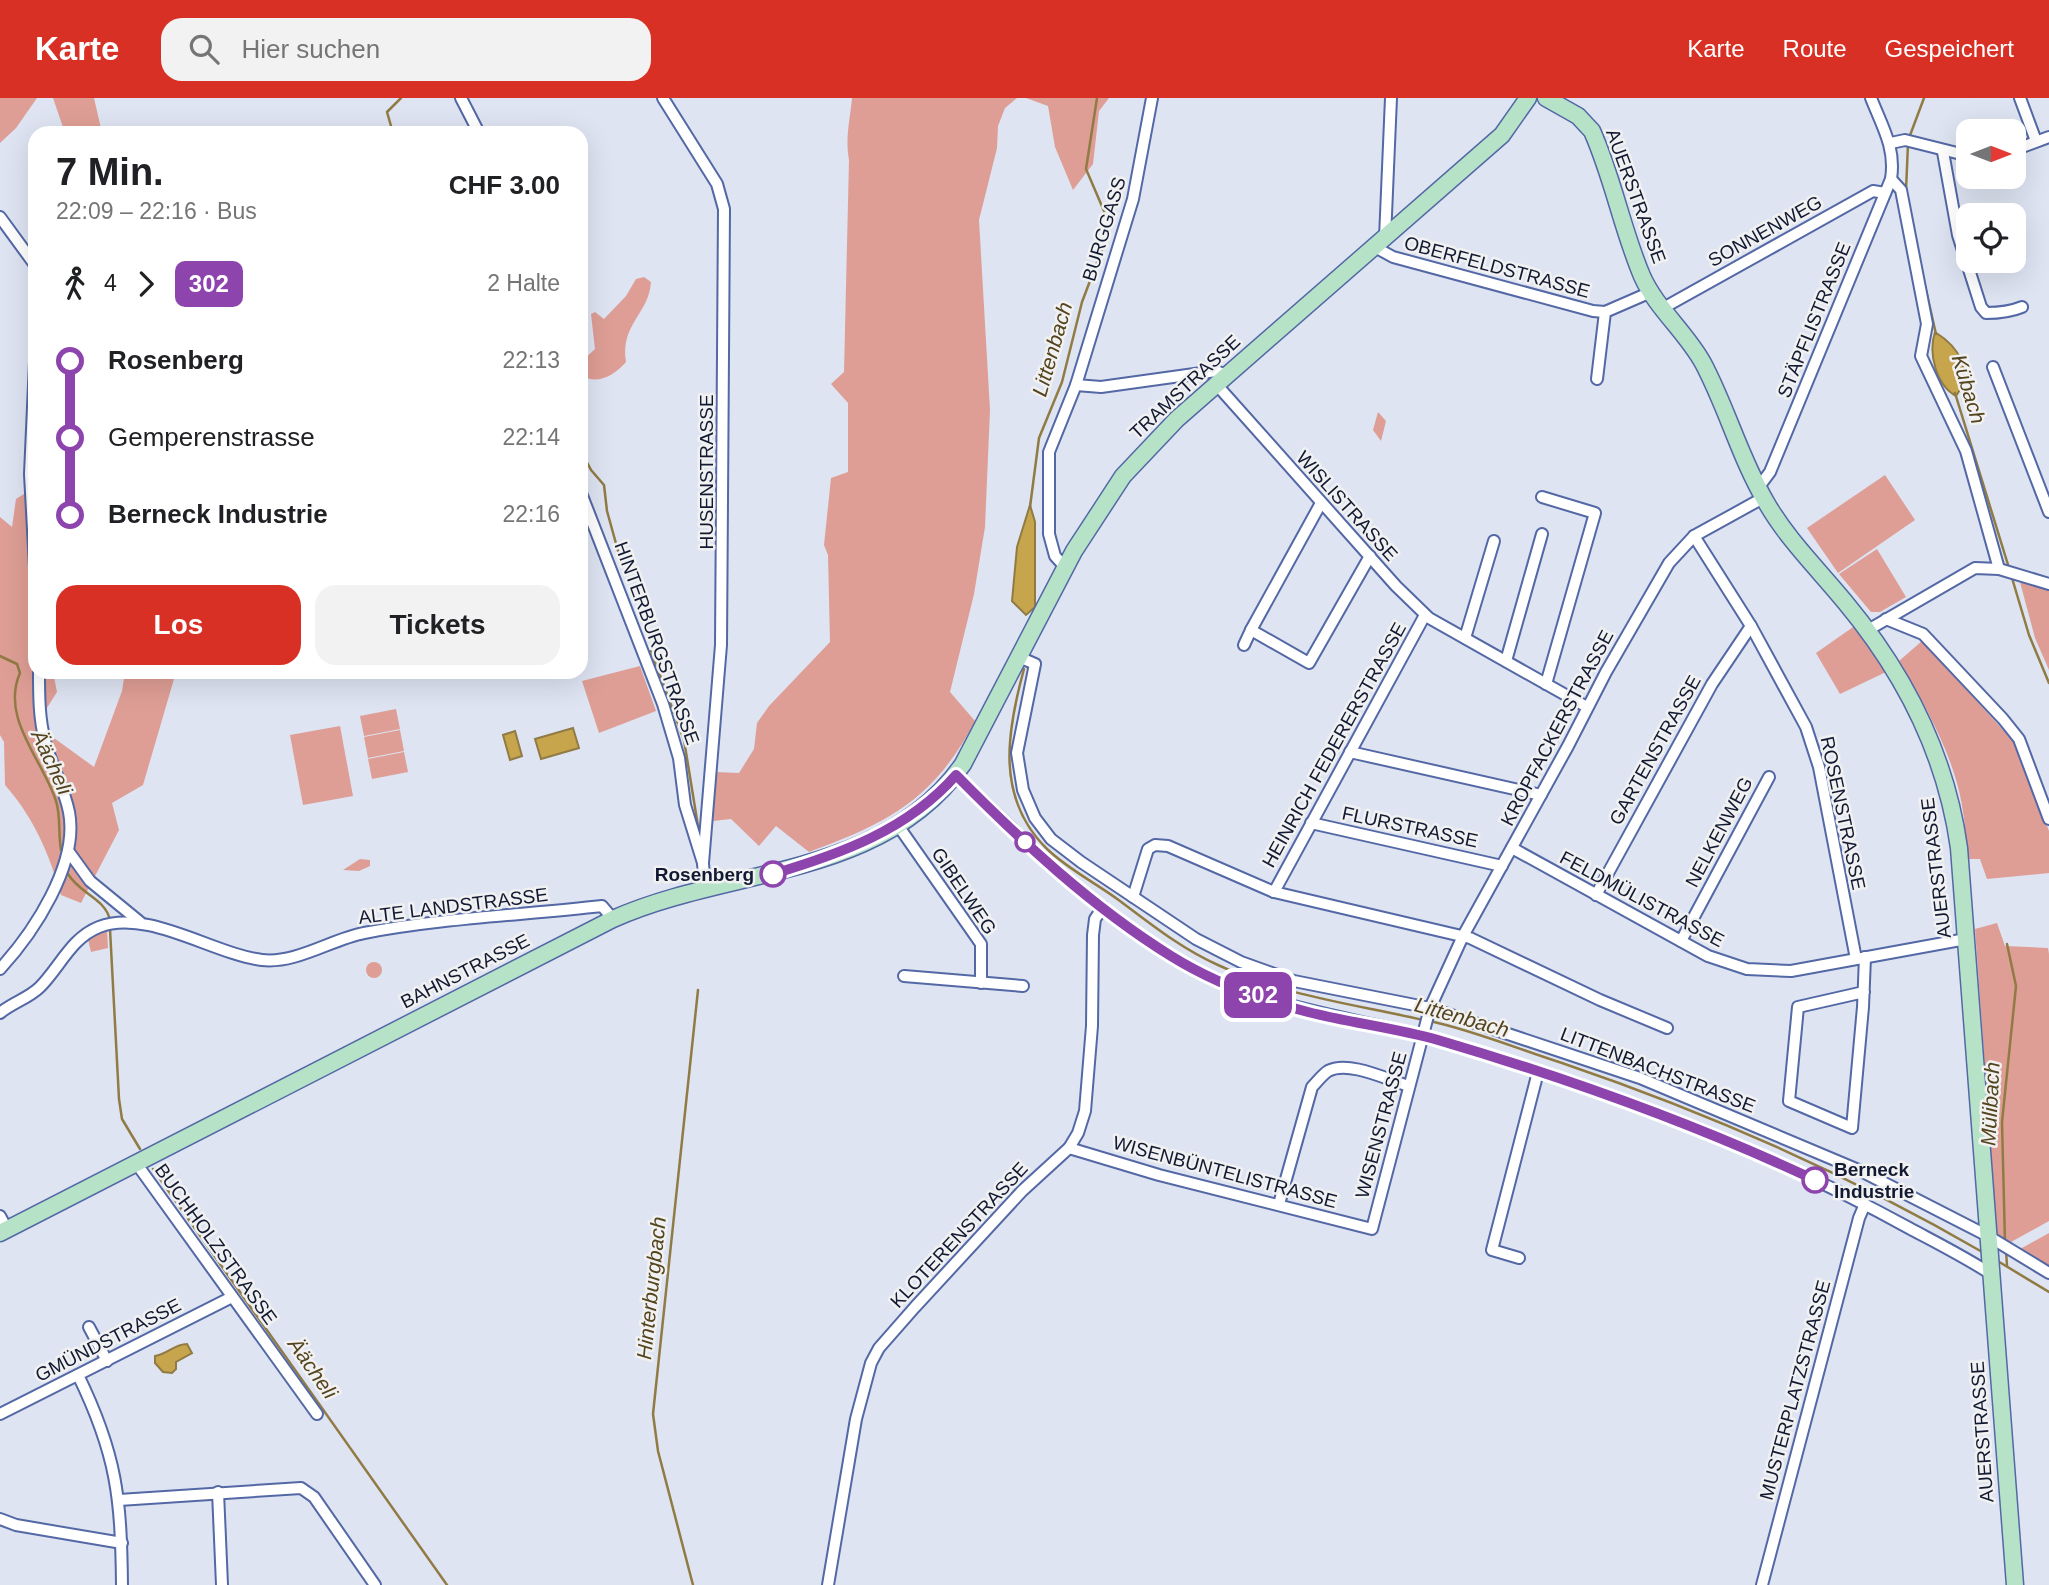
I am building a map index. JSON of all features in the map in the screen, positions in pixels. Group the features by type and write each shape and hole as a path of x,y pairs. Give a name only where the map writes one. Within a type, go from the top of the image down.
{"main road":[{"name":"TRAMSTRASSE","path":"956,775 1065,566 1094,516 1123,476 1160,436 1221,380 1502,135 1528,98"},
{"name":"AUERSTRASSE","path":"1546,98 1578,116 1592,131 1636,260 1651,292 1665,307 1702,362 1761,493 1784,530 1868,630 1910,697 1942,770 1955,818 1996,1244 1991,1269 2015,1585"},
{"name":"BAHNSTRASSE","path":"2,1226 136,1163 613,919 654,903 813,862 857,846 897,824 939,795 956,775"}],"street":[{"path":"461,98 475,126"},
{"name":"HUSENSTRASSE","path":"663,98 717,184 724,209 721,651 703,863"},
{"name":"BURGGASS","path":"1065,566 1055,556 1049,534 1046,475 1052,439 1076,385 1138,179 1152,98"},
{"path":"1380,242 1391,98"},
{"name":"STÄPFLISTRASSE","path":"1761,493 1891,179 1894,162 1891,143 1871,98"},
{"path":"2020,98 2036,141"},
{"path":"2026,145 2049,137"},
{"path":"1891,143 1908,141 1956,154"},
{"path":"1943,152 1958,235 1981,307 1986,313 1994,313 2011,312 2022,306"},
{"path":"1891,179 1901,190 1927,324 1922,356 1966,451 2001,570"},
{"name":"SONNENWEG","path":"1665,307 1873,191 1885,194"},
{"path":"0,217 28,255"},
{"name":"OBERFELDSTRASSE","path":"1380,242 1393,257 1592,311 1605,312 1651,292"},
{"path":"1597,379 1605,312"},
{"path":"1993,366 2049,512"},
{"path":"1076,385 1101,387 1216,371 1221,380"},
{"name":"WISLISTRASSE","path":"1221,380 1321,503 1425,615 1587,706"},
{"name":"KROPFACKERSTRASSE","path":"1429,1011 1463,936 1587,706 1669,563 1694,536 1761,493"},
{"path":"1542,497 1595,513 1546,684"},
{"path":"1244,646 1321,503"},
{"name":"HINTERBURGSTRASSE","path":"588,510 632,616 663,704 679,758 685,805 703,863 705,890"},
{"path":"1506,661 1542,534"},
{"name":"ROSENSTRASSE","path":"1694,536 1751,626 1806,727 1819,767 1861,958 1864,992 1852,1128 1789,1101 1798,1007 1864,992"},
{"path":"1465,638 1494,541"},
{"path":"1251,630 1308,666 1370,556"},
{"path":"1868,630 1975,568 2001,570 2049,584"},
{"name":"HEINRICH FEDERERSTRASSE","path":"1274,891 1425,615"},
{"path":"1886,619 1923,634 2003,719 2019,739 2049,819"},
{"name":"GARTENSTRASSE","path":"1596,895 1712,684 1751,626"},
{"name":"LITTENBACHSTRASSE","path":"1019,657 1035,664 1017,753 1023,790 1035,818 1051,839 1196,939 1262,970 1326,988 1429,1011 1606,1065 1688,1097 1861,1171 2049,1273"},
{"path":"0,969 31,930 55,888 69,852 69,815 45,742 39,679"},
{"path":"1350,752 1541,795"},
{"path":"956,775 1038,854 1101,909 1171,956 1244,990 1307,1012 1423,1033 1642,1105 1703,1129 1865,1204 1991,1269"},
{"name":"NELKENWEG","path":"1681,942 1769,777"},
{"name":"FLURSTRASSE","path":"1311,823 1502,866"},
{"name":"GIBELWEG","path":"897,824 981,944 981,983"},
{"path":"1133,897 1148,849 1161,845 1274,891 1463,936 1667,1028"},
{"name":"FELDMÜLISTRASSE","path":"1512,848 1681,942 1715,959 1758,971 1791,971 1966,939"},
{"path":"69,852 90,881 140,922"},
{"name":"ALTE LANDSTRASSE","path":"0,1013 37,990 86,934 101,926 140,922 228,953 265,961 375,931 602,906 613,919"},
{"name":"KLOTERENSTRASSE","path":"828,1585 856,1419 871,1363 879,1348 1022,1191 1069,1148 1078,1133 1085,1111 1093,996 1093,935 1101,909"},
{"path":"904,976 1023,986"},
{"name":"WISENSTRASSE","path":"1372,1229 1429,1011"},
{"path":"1279,1204 1312,1087 1319,1080 1328,1072 1344,1069 1409,1086"},
{"path":"1519,1258 1492,1250 1538,1072"},
{"name":"WISENBÜNTELISTRASSE","path":"1069,1148 1159,1175 1372,1229"},
{"name":"BUCHHOLZSTRASSE","path":"136,1163 317,1414"},
{"name":"MUSTERPLATZSTRASSE","path":"1762,1585 1857,1224 1865,1204"},
{"name":"GMÜNDSTRASSE","path":"0,1414 232,1297"},
{"path":"89,1327 107,1361"},
{"path":"78,1375 107,1442 119,1500 122,1585"},
{"path":"119,1500 291,1486 307,1491 375,1585"},
{"path":"218,1492 219,1575 222,1585"},
{"path":"0,1518 16,1525 122,1543"}],"shaded area":[{"path":"0,98 37,98 16,128 0,143"},
{"path":"53,98 94,98 100,126 63,126"},
{"path":"852,98 1017,98 1005,108 998,126 997,148 979,220 990,410 985,527 974,594 950,692 975,721 943,770 926,789 907,804 863,830 809,852 776,826 759,846 731,819 713,821 715,772 739,773 754,749 757,723 769,706 830,642 828,555 824,545 831,478 848,472 848,403 831,384 844,372 848,137"},
{"path":"1026,98 1109,98 1099,111 1093,164 1073,190 1055,147 1048,106"},
{"path":"644,277 651,282 645,303 627,338 626,362 605,378 588,378 588,356 595,349 591,314 595,312 604,319 626,296 636,279"},
{"path":"1935,332 1957,352 1964,369 1964,378 1956,396 1943,384 1935,368"},
{"path":"1378,412 1386,421 1381,441 1373,430"},
{"path":"1885,475 1915,520 1838,573 1807,528"},
{"path":"28,491 28,679 54,679 57,692 36,725 94,767 124,679 174,679 143,785 112,803 119,830 81,903 61,895 39,837 24,810 5,785 4,742 0,735 0,517 12,527 16,499"},
{"path":"1030,505 1035,522 1035,607 1026,615 1012,601 1017,547"},
{"path":"1877,549 1906,597 1880,612 1871,612 1839,574"},
{"path":"2020,582 2049,588 2049,670 2035,638"},
{"path":"1856,625 1886,672 1840,694 1816,653"},
{"path":"1922,641 2014,742 2049,831 2049,873 1987,879 1980,859 1968,859 1962,805 1952,767 1928,712 1899,661"},
{"path":"640,666 656,711 599,733 582,681"},
{"path":"396,709 400,729 364,736 360,716"},
{"path":"340,726 353,796 303,805 290,735"},
{"path":"573,728 579,748 541,759 535,739"},
{"path":"400,730 404,751 368,758 364,737"},
{"path":"515,731 522,756 510,760 503,735"},
{"path":"404,752 408,772 372,779 368,759"},
{"path":"360,859 370,860 370,866 359,871 343,870"},
{"path":"1997,923 2005,946 2048,948 2049,954 2049,1221 2011,1242 1997,1236 1975,929"},
{"path":"101,931 107,931 108,948 91,952 88,939"},
{"path":"371,962 377,962 382,970 380,976 371,978 366,973 366,967"},
{"path":"2049,1233 2049,1269 2020,1249"},
{"path":"187,1344 192,1353 176,1362 176,1369 172,1373 163,1372 155,1363 155,1356"}],"waterway":[{"name":"Hinterburgbach","path":"391,126 387,112 401,98"},
{"name":"Littenbach","path":"1030,507 1039,438 1062,382 1082,302 1109,231 1107,218 1086,169 1097,98"},
{"name":"Kübach","path":"1909,138 1924,98"},
{"name":"Kübach","path":"1906,190 1908,144"},
{"name":"Kübach","path":"1925,286 1936,334"},
{"name":"Kübach","path":"1955,393 2009,568"},
{"name":"Hinterburgbach","path":"588,464 604,485 607,511 620,558"},
{"name":"Kübach","path":"2012,578 2029,635 2049,683"},
{"name":"Hinterburgbach","path":"651,651 684,740 698,826"},
{"name":"Äächeli","path":"0,656 17,664 20,673 15,690 15,706 26,739 56,801 61,850"},
{"name":"Littenbach","path":"1024,669 1010,740 1012,786 1030,829 1055,857 1192,952 1218,965 1294,992 1423,1020"},
{"name":"Äächeli","path":"68,874 79,887 103,906 110,920"},
{"name":"Äächeli","path":"110,929 119,1099 122,1119 140,1149"},
{"name":"Mülibach","path":"2005,1243 2002,1122 2016,986 2007,944"},
{"name":"Hinterburgbach","path":"693,1585 658,1451 653,1414 698,990"},
{"name":"Littenbach","path":"1430,1021 1480,1035 1617,1082 1725,1125 1882,1197 1984,1253"},
{"name":"Äächeli","path":"153,1169 447,1585"},
{"name":"Mülibach","path":"2006,1250 2007,1266"},
{"name":"Littenbach","path":"1996,1260 2049,1292"}],"bus line":[{"name":"302","path":"773,874 857,846 920,810 939,795 956,775 1038,854 1103,907 1171,956 1206,974 1274,1002 1307,1012 1436,1040 1642,1105 1703,1129 1815,1180"}],"place":[{"name":"Rosenberg","path":"773,874"},
{"name":"Berneck Industrie","path":"1815,1180"}]}
